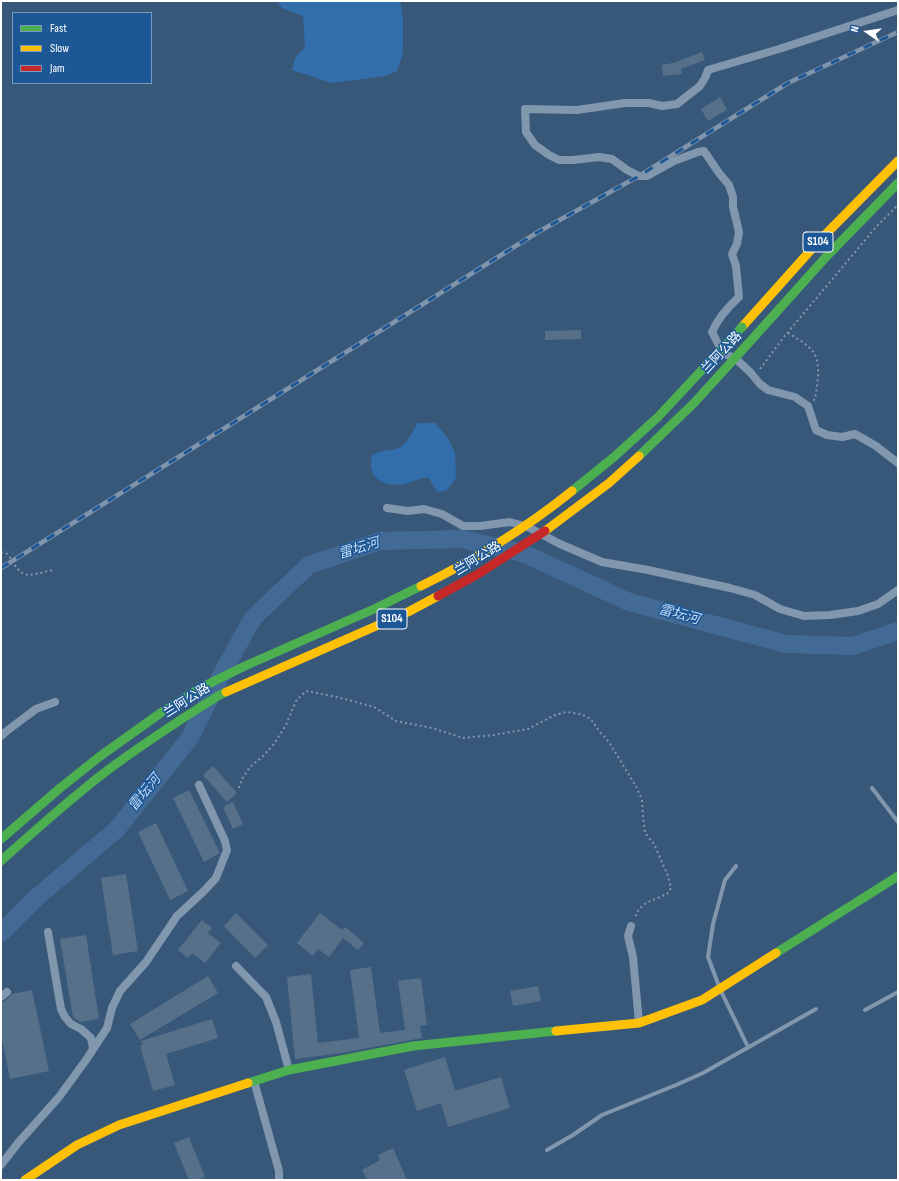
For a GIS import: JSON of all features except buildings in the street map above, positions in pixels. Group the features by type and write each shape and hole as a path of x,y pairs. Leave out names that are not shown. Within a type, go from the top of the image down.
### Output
{"main road":[{"name":"兰阿公路","path":"1,839 61,786 96,759 149,721 211,682 408,594 504,540 568,495 628,445 682,392 801,260 898,161"},
{"name":"兰阿公路","path":"1,861 39,826 100,776 158,734 206,703 218,696 335,643 379,625 443,594 512,553 545,531 609,483 694,403 813,270 898,183"},
{"path":"25,1180 77,1145 119,1125 289,1070 413,1046 534,1032 639,1024 702,1000 898,876"}],"street":[{"path":"898,10 708,70 700,86 677,104 662,106 649,103 626,103 577,110 525,109 526,132 535,145 549,155 560,160 599,157 612,159 627,170 639,176 647,176 674,161 704,151 729,185 733,197 733,207 739,232 737,244 732,254 736,266 739,296 725,310 712,332 723,353 736,359 754,376 760,384 768,390 795,398 808,406 816,430 827,435 842,438 854,434 876,446 898,462"},
{"path":"387,508 408,511 424,509 442,514 463,526 480,526 510,522 528,527 560,544 602,562 648,570 730,588 755,595 780,609 804,616 830,615 858,611 878,604 898,590"},
{"path":"1,736 36,709 55,702"},
{"path":"1,1165 18,1143 59,1097 107,1028 112,1008 120,991 146,962 177,916 216,878 227,850 225,841 199,785"},
{"path":"631,926 628,936 633,957 639,1024"},
{"path":"48,932 61,1009 65,1018 70,1024 81,1029 91,1038 93,1048"},
{"path":"236,966 266,997 276,1022 289,1070"},
{"path":"254,1081 279,1171 279,1180"}],"lane":[{"path":"872,788 898,822"},
{"path":"736,866 725,880 713,924 708,957 720,989 748,1047"},
{"path":"865,1010 898,992"},
{"path":"546,1150 573,1135 602,1115 703,1073 816,1009"}],"path":[{"path":"754,376 876,227 898,205"},
{"path":"788,333 806,344 815,354 819,371 814,399 808,406"},
{"path":"1,552 8,554 21,573 29,575 53,570"},
{"path":"239,788 242,779 250,767 274,744 286,725 296,701 306,691 337,697 374,707 396,721 432,728 462,738 494,735 528,729 555,715 566,712 581,714 591,719 609,742 634,783 642,800 645,834 654,844 668,876 671,888 667,894 646,903 639,908 631,926"}],"shaded area":[{"path":"277,1 400,1 403,18 403,53 397,71 385,76 332,83 292,70 296,56 305,48 303,16 282,8"},
{"path":"418,423 435,423 447,437 455,452 456,478 446,491 437,492 429,478 397,485 378,480 374,476 371,463 372,455 381,451 396,449 403,445"}],"waterway":[{"name":"雷坛河","path":"1,933 36,898 117,829 189,739 225,668 253,618 309,565 380,541 462,539 523,553 629,602 786,644 853,646 898,631"}],"railway":[{"path":"1,568 538,232 639,176 788,83 898,32"}],"traffic: fast":[{"path":"755,336 825,258 898,183"},
{"path":"572,491 614,457 658,417 742,327"},
{"path":"639,456 694,403 755,336"},
{"path":"1,839 99,757 162,712 200,688 421,586"},
{"path":"1,861 100,776 158,734 226,692"},
{"path":"776,953 898,876"},
{"path":"248,1083 289,1070 413,1046 556,1031"}],"traffic: slow":[{"path":"742,327 818,242 898,161"},
{"path":"545,531 609,483 639,456"},
{"path":"421,586 499,543 572,491"},
{"path":"226,692 408,612 438,596"},
{"path":"556,1031 639,1023 702,1000 776,953"},
{"path":"25,1180 77,1145 119,1125 248,1083"}],"traffic: jam":[{"path":"438,596 478,574 545,531"}]}
